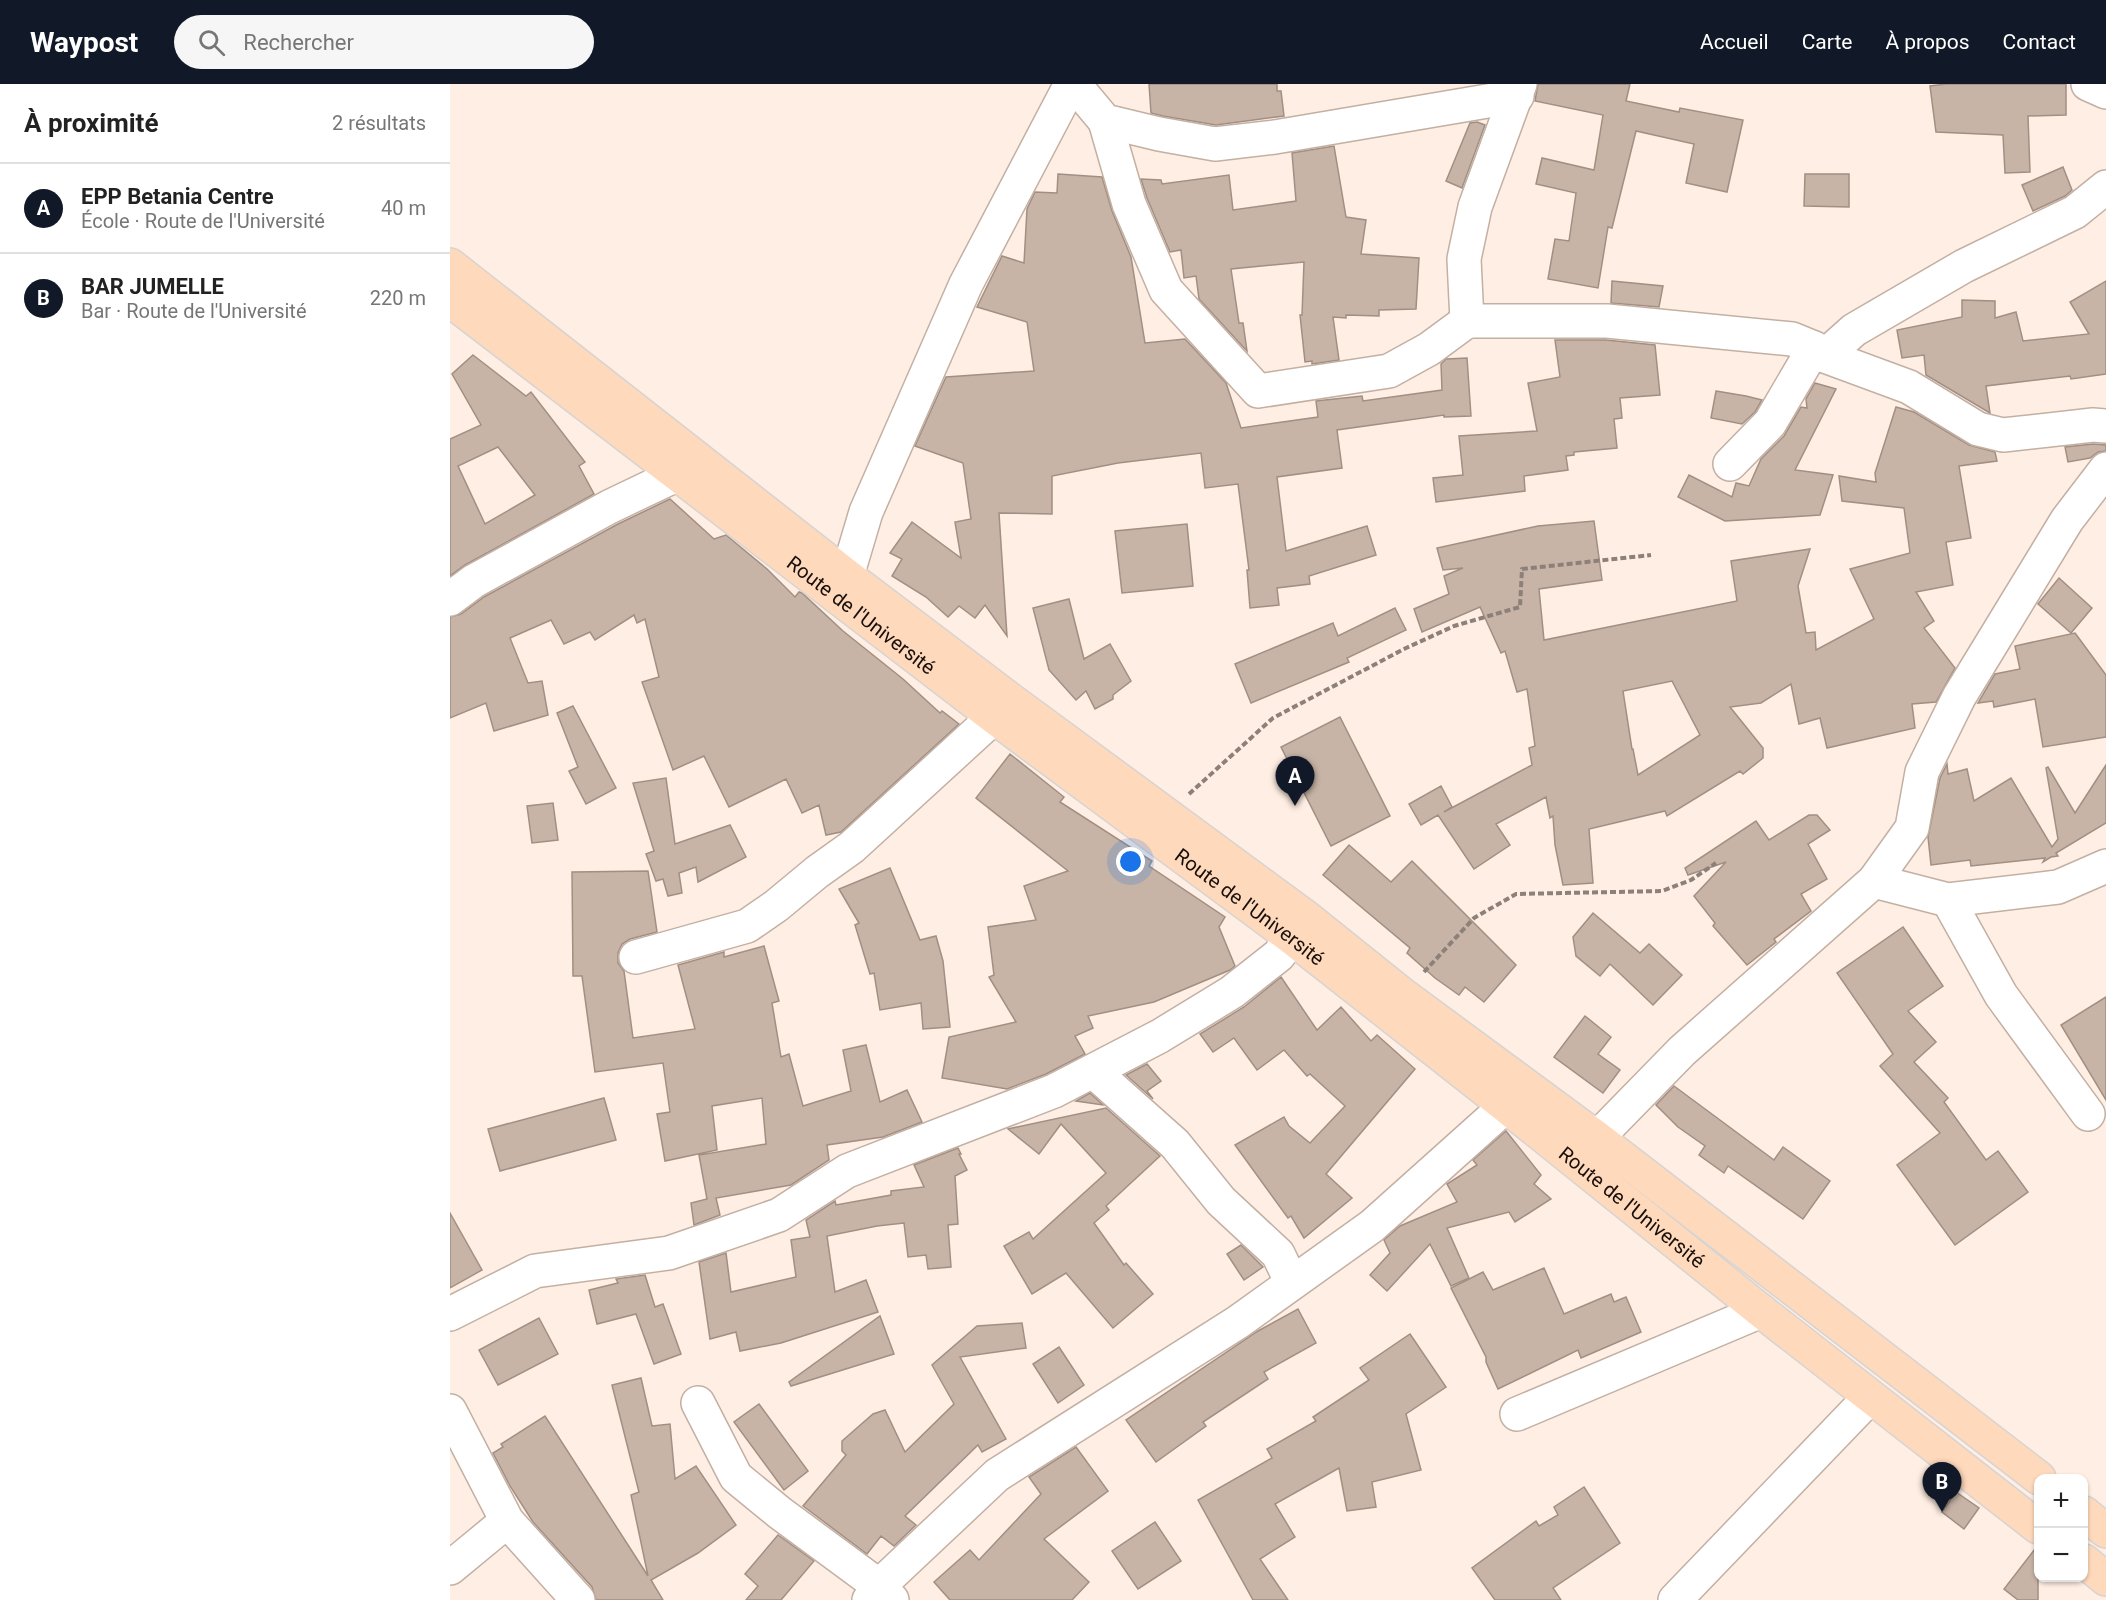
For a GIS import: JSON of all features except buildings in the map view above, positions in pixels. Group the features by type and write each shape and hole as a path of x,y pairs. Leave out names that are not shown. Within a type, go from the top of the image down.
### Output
{"main road":[{"name":"Route de l'Université","path":"450,266 847,576 1307,918 1403,995 1597,1138 2034,1475"},
{"name":"Route de l'Université","path":"450,300 994,717 1291,937 1761,1311 2034,1524"},
{"path":"2088,1516 2106,1531"},
{"path":"2088,1564 2106,1579"}],"street":[{"path":"847,576 866,512 966,284 1073,84 1105,121 1129,204 1166,290 1258,391 1389,371 1429,349 1467,321 1607,321 1792,339 1909,387 1978,429 2003,435 2093,425 2106,426"},
{"path":"2088,84 2106,92"},
{"path":"1105,121 1158,134 1215,144 1275,137 1518,90"},
{"path":"1467,321 1464,259 1475,207 1518,90"},
{"path":"1730,464 1770,423 1819,352 1965,266 2075,212 2106,187"},
{"path":"1597,1138 1682,1051 1874,881 1912,828 1922,772 1959,697 2067,520 2106,469"},
{"path":"450,599 474,581 609,507 676,475"},
{"path":"636,957 747,926 852,847 994,717"},
{"path":"1874,881 1948,900 2058,887 2106,866"},
{"path":"1948,900 2001,995 2088,1114"},
{"path":"450,1314 535,1271 669,1252 779,1215 847,1171 1054,1091 1160,1036 1232,992 1279,955 1291,937"},
{"path":"1093,1071 1175,1144 1221,1201 1278,1254 1292,1283"},
{"path":"698,1403 736,1477 880,1595 997,1475 1238,1322 1372,1226 1506,1106"},
{"path":"1517,1414 1761,1311"},
{"path":"1675,1600 1870,1397"},
{"path":"450,1411 507,1521 578,1600"},
{"path":"450,1568 507,1521"}],"path":[{"path":"1166,814 1273,718 1406,648 1454,626 1520,608 1522,569 1651,555"},
{"path":"1403,995 1474,918 1516,894 1662,891 1691,880 1716,863"}],"place":[{"name":"EPP Betania Centre","path":"1295,806"},
{"name":"BAR JUMELLE","path":"1942,1512"}]}
